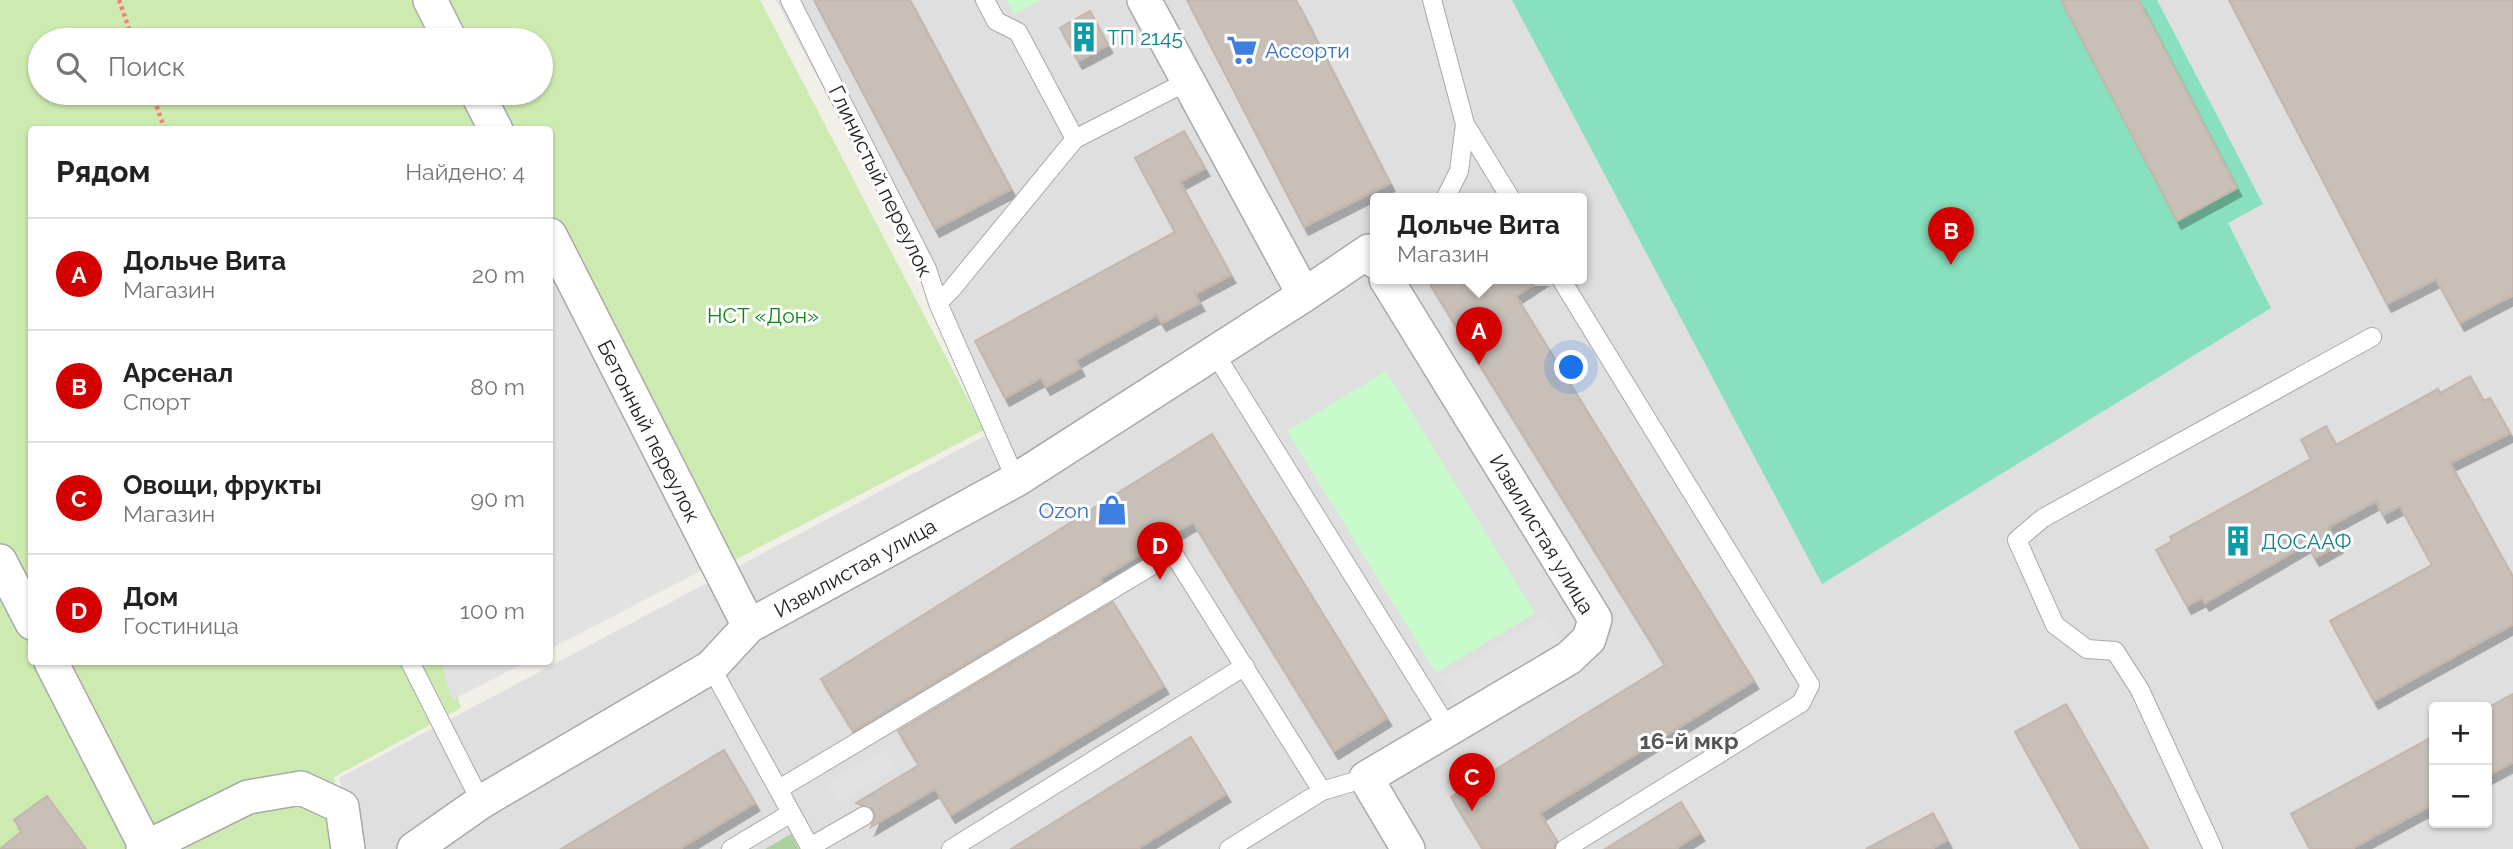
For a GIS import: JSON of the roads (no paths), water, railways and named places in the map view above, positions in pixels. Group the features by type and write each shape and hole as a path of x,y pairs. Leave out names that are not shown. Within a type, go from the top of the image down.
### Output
{"street":[{"path":"430,0 444,28"},
{"path":"1144,0 1304,295"},
{"path":"483,105 494,126"},
{"name":"Бетонный переулок","path":"553,241 748,626"},
{"name":"Извилистая улица","path":"414,849 481,802 711,667 748,626 1016,480 1370,255"},
{"name":"Извилистая улица","path":"1366,778 1569,658 1589,639 1595,619 1389,284"},
{"path":"0,561 28,615"},
{"path":"52,665 144,848 248,797 301,788 342,807 348,849"},
{"path":"1366,778 1408,849"}],"lane":[{"name":"Глинистый переулок","path":"790,0 927,269 938,303 1016,480"},
{"path":"985,0 996,21 1018,32 1075,139"},
{"path":"1432,0 1465,124 1507,193"},
{"path":"938,303 1075,139 1188,81"},
{"path":"1448,193 1459,171 1465,124"},
{"path":"1564,284 1810,685 1801,703 1565,849"},
{"path":"2213,849 2140,690 2115,651 2087,649 2055,625 2017,540 2043,518 2372,337"},
{"path":"1214,352 1449,730"},
{"path":"779,789 1173,553 1322,791"},
{"path":"412,665 481,802"},
{"path":"951,849 1245,666"},
{"path":"711,667 810,848 864,816"},
{"path":"1229,849 1322,791 1366,778"},
{"path":"731,849 792,813"}],"place":[{"name":"ТП 2145","path":"1084,37"},
{"name":"Ассорти","path":"1242,50"},
{"name":"Арсенал","path":"1951,265"},
{"name":"Дольче Вита","path":"1479,365"},
{"name":"Ozon","path":"1112,510"},
{"name":"ДОСААФ","path":"2238,541"},
{"name":"Дом","path":"1160,580"},
{"name":"Овощи, фрукты","path":"1472,811"}],"district":[{"name":"16-й мкр","path":"1689,740"}],"park label":[{"name":"НСТ «Дон»","path":"763,315"}]}
